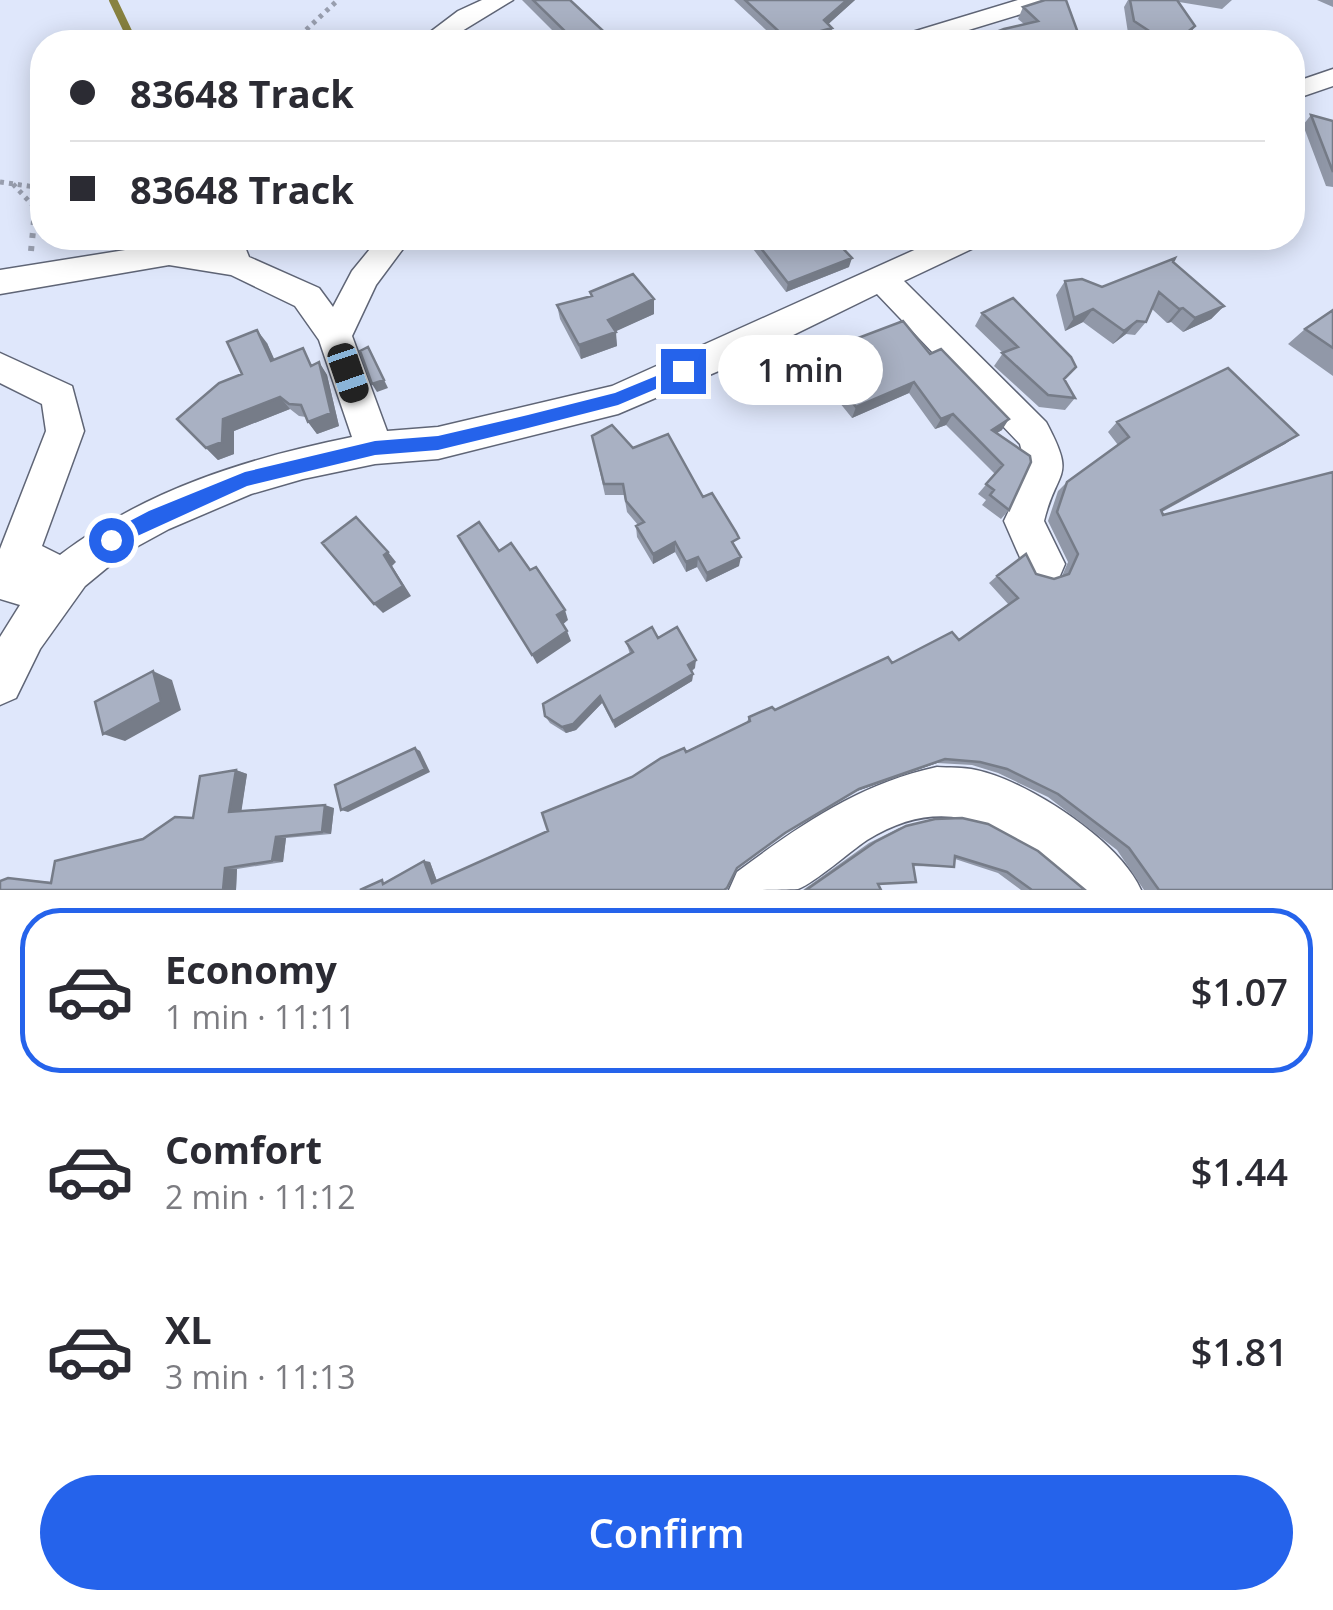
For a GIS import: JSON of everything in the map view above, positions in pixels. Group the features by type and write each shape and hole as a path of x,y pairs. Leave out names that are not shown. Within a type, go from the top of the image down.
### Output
{"street":[{"path":"447,30 480,8 501,0"},
{"path":"944,30 1043,0"},
{"path":"1305,87 1333,77"},
{"path":"335,336 363,279 386,250"},
{"path":"0,682 25,634 60,587 111,540 155,516 245,479 375,448 438,443 618,398 716,357 941,250"},
{"path":"0,282 169,254 235,251 308,297 335,336 375,448"},
{"path":"0,313 80,268"},
{"path":"880,277 1001,396 1038,442 1048,474 1031,499 1024,522 1044,564"},
{"path":"0,367 59,396 66,431 18,555 60,587"},
{"path":"0,580 60,587"},
{"path":"756,890 864,813 911,794 944,789 992,797 1038,820 1116,890"}],"path":[{"path":"306,30 338,0"},
{"path":"0,182 30,186"},
{"path":"14,184 30,200"},
{"path":"31,250 34,263 47,275"}],"building":[{"path":"533,0 570,0 602,30 564,30"},
{"path":"745,0 847,0 824,20 832,28 777,30"},
{"path":"1045,0 1066,0 1077,30 1001,30 1038,21 1023,7"},
{"path":"1130,0 1177,0 1195,26 1190,30 1148,30 1134,21"},
{"path":"1311,115 1333,121 1333,172"},
{"path":"762,250 844,250 852,258 788,283"},
{"path":"1175,258 1173,262 1224,306 1195,318 1159,292 1146,322 1137,321 1124,331 1093,309 1074,318 1065,281 1082,279 1102,287"},
{"path":"633,274 654,299 608,320 616,332 579,345 557,305 592,296 590,292"},
{"path":"1013,298 1071,357 1076,367 1064,379 1075,398 1048,395 1002,353 1018,347 982,313"},
{"path":"1333,310 1333,348 1305,329"},
{"path":"903,321 930,354 941,349 1009,419 992,430 1030,456 1031,462 1009,510 990,495 994,490 986,484 1003,465 953,414 941,419 914,382 856,407 813,355"},
{"path":"257,330 271,361 303,348 311,366 319,362 331,413 308,422 301,405 289,404 280,397 223,419 222,442 206,448 177,419 219,383 242,374 227,342"},
{"path":"368,347 384,380 372,384 360,351"},
{"path":"1228,368 1298,435 1161,510 1163,515 1333,472 1333,890 1159,890 1129,848 1058,794 1007,769 945,759 859,789 785,833 737,868 724,890 360,890 382,880 383,884 424,861 432,883 548,831 542,813 632,777 684,748 686,752 750,721 749,717 772,707 775,710 888,657 892,663 952,632 959,640 1018,598 997,576 1026,554 1036,574 1054,579 1069,574 1078,554 1057,512 1067,482 1129,437 1117,422"},
{"path":"612,425 633,448 668,434 703,497 712,493 736,532 739,538 732,542 741,557 707,573 698,557 686,562 675,542 653,554 636,526 644,522 626,501 623,484 604,484 592,436"},
{"path":"356,517 388,552 384,555 403,586 374,604 322,543"},
{"path":"479,522 499,551 511,543 530,570 536,567 565,610 557,615 567,631 532,655 458,536"},
{"path":"652,627 658,638 677,627 696,660 688,665 693,674 613,721 600,696 573,724 562,727 545,716 543,704 633,652 626,642"},
{"path":"153,671 161,702 103,734 95,702"},
{"path":"415,748 425,769 341,810 335,785"},
{"path":"236,770 229,812 325,805 322,832 276,837 272,861 225,868 223,890 0,890 0,881 8,878 51,883 55,861 143,839 175,817 193,818 200,776"},
{"path":"962,818 988,824 1038,851 1085,890 1032,890 1007,872 955,856 954,867 913,864 916,882 878,884 881,890 806,890 875,842 906,826"}],"waterway":[{"path":"113,0 127,30"}],"route":[{"path":"111,540 155,516 245,479 375,448 438,443 528,421 618,398 683,371"}]}
